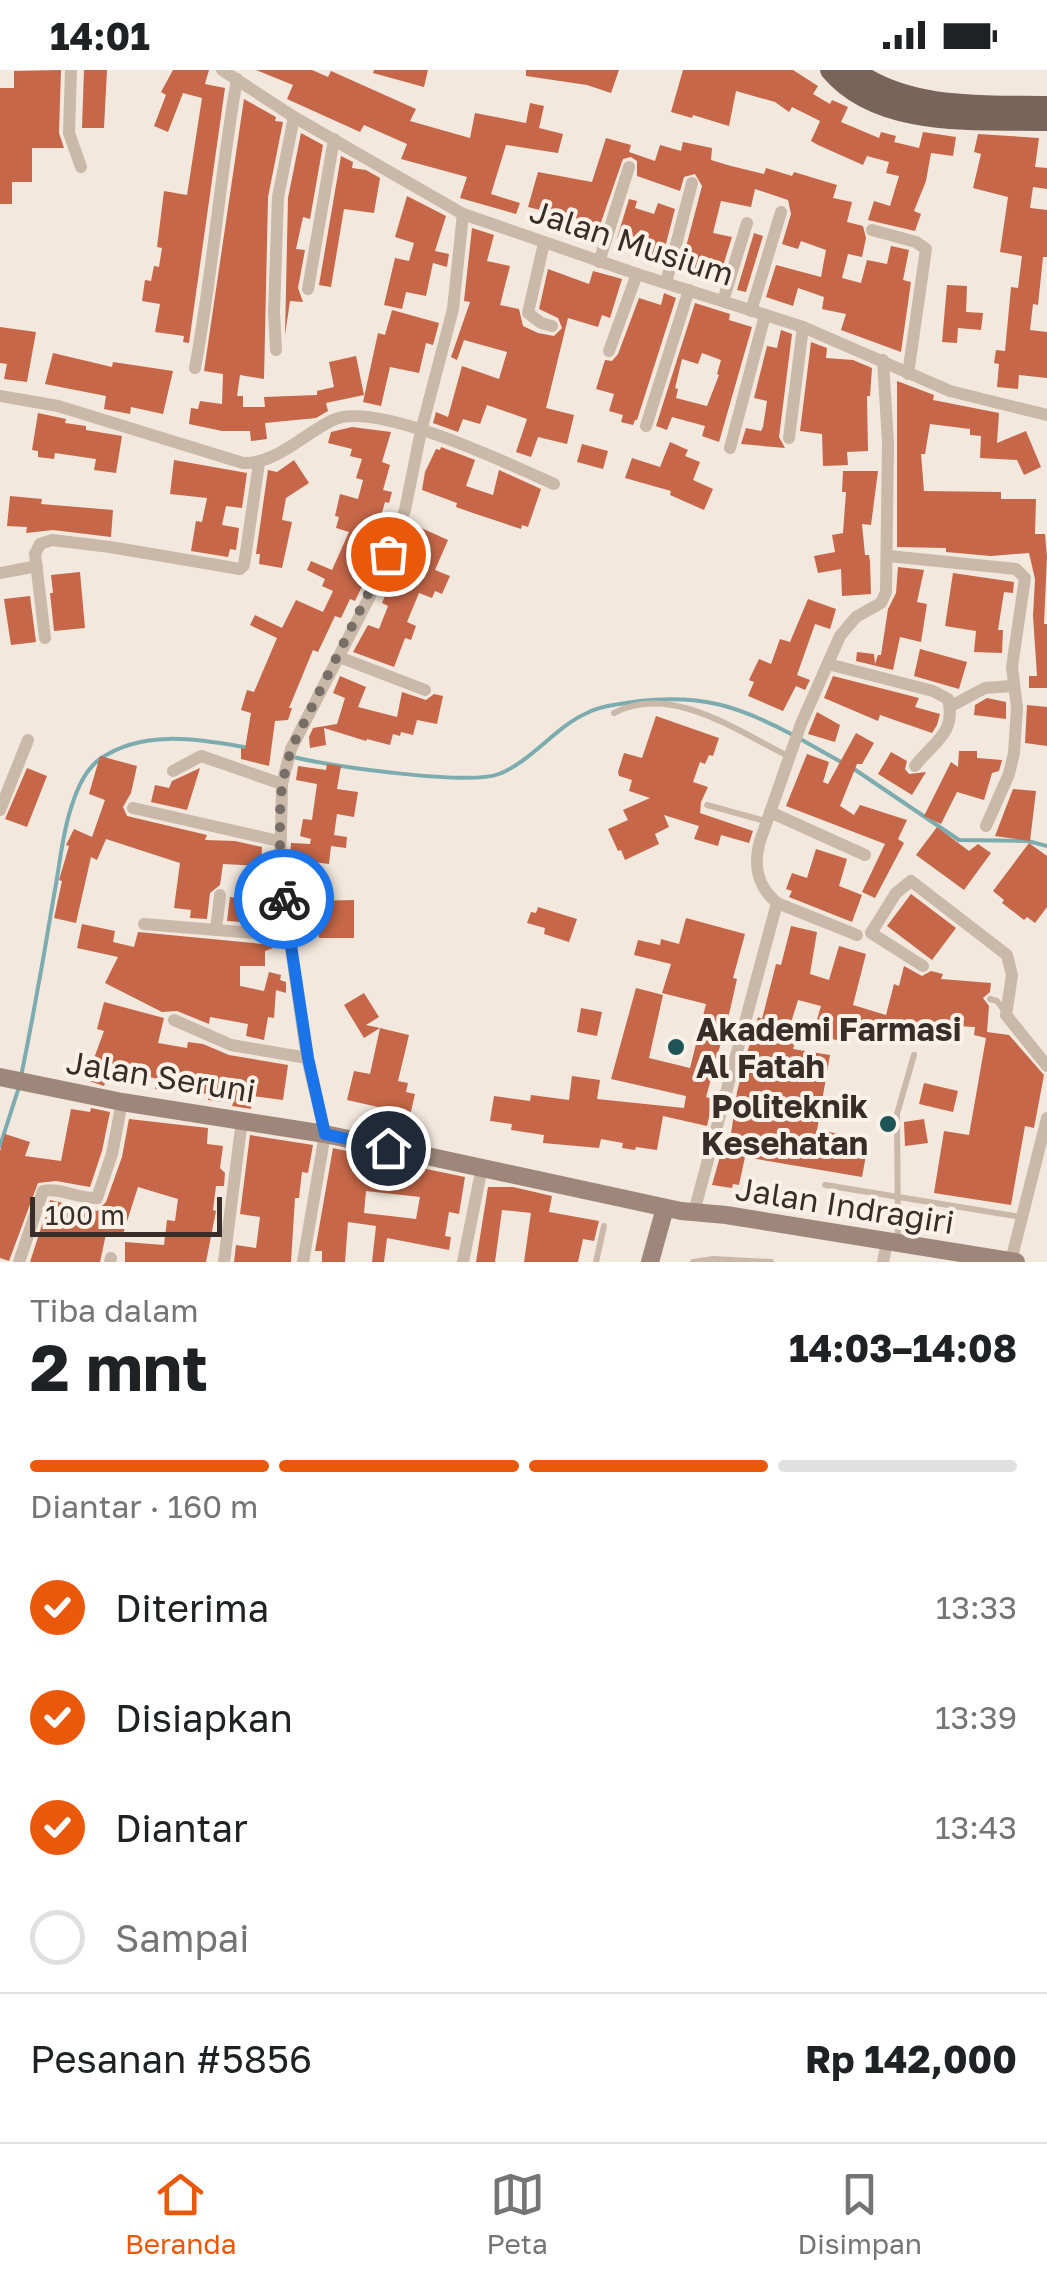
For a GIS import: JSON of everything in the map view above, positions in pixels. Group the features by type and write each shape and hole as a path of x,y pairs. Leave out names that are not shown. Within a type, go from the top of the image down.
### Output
{"main road":[{"path":"830,70 864,97 896,110 950,118 1047,122"},
{"path":"854,70 874,85 898,94 954,102 1047,106"}],"street":[{"path":"71,70 68,133 81,168"},
{"name":"Jalan Musium","path":"222,70 464,214 599,262 803,326 908,374 978,399 1047,415"},
{"path":"196,368 236,80"},
{"path":"276,350 278,197 294,116"},
{"path":"308,288 334,139"},
{"path":"599,262 629,166"},
{"path":"666,283 692,183"},
{"path":"730,448 781,212"},
{"path":"304,1262 325,1134 308,1058 280,874 282,784 291,749 376,583 405,510 421,431 454,309 464,214"},
{"path":"723,302 747,223"},
{"path":"872,230 924,244 926,249 908,374"},
{"path":"544,243 528,312 552,326"},
{"path":"609,351 637,274"},
{"path":"646,426 690,290"},
{"path":"789,438 803,326"},
{"path":"857,934 777,903 757,878 755,858 801,724 846,626 881,602 886,592 889,556 883,360"},
{"path":"0,396 58,406 232,460 259,463 333,420 349,415 382,418 554,484"},
{"path":"45,638 37,548 52,540 240,570 244,565 259,463"},
{"path":"889,556 1022,572 1025,578 1012,686 1017,708 1014,752 1010,774 986,826"},
{"path":"0,573 37,566"},
{"path":"340,657 425,690"},
{"path":"828,664 934,691 948,699 943,738 915,766"},
{"path":"950,706 985,688 1012,686"},
{"path":"0,810 28,740"},
{"path":"173,771 201,756 282,784"},
{"path":"133,808 279,841"},
{"path":"768,816 865,856"},
{"path":"923,966 871,933 896,892 912,881 1008,955 1012,975 1006,1015 1047,1066"},
{"path":"216,930 220,895"},
{"path":"694,1212 777,903"},
{"path":"144,924 290,936"},
{"path":"174,1020 231,1045 308,1058"},
{"name":"Jalan Seruni","path":"0,1077 122,1102 325,1134 665,1208"},
{"path":"19,1262 43,1191 52,1189 97,1198 112,1154 122,1102"},
{"path":"1013,1262 1047,1118"},
{"path":"224,1262 242,1120"},
{"path":"463,1262 482,1168"},
{"path":"650,1262 665,1208"},
{"name":"Jalan Indragiri","path":"665,1208 1013,1262"},
{"path":"883,1262 892,1243"}],"lane":[{"path":"614,713 645,701 682,708 792,750"},
{"path":"707,805 768,816"},
{"path":"990,999 997,1001 1006,1015"},
{"path":"892,1243 899,1198 897,1114 914,1055"},
{"path":"825,1185 1022,1218"},
{"path":"596,1262 604,1226"},
{"path":"692,1262 771,1262"}],"building":[{"path":"61,70 59,133 64,148 32,148 32,182 12,182 12,204 0,204 0,88 14,88 14,71"},
{"path":"84,70 107,70 104,128 82,128"},
{"path":"173,70 209,70 205,84 225,88 189,343 183,342 184,336 155,332 160,304 142,301 145,280 151,281 154,266 159,267 162,248 157,247 164,191 187,195 202,98 183,93 168,132 154,126 166,95 161,92"},
{"path":"256,70 312,70 328,77 331,71 416,109 410,121 470,138 475,113 526,123 530,103 544,106 539,128 563,134 558,153 506,145 491,194 520,203 516,214 460,198 467,177 401,159 407,144 364,125 360,132 287,99 293,85"},
{"path":"428,70 424,87 373,73"},
{"path":"526,70 619,70 611,93 587,85 526,76"},
{"path":"683,70 793,70 818,86 813,94 830,104 832,100 848,107 841,122 879,138 881,132 896,136 894,142 919,148 923,132 956,137 953,156 931,153 926,181 914,211 921,214 915,231 868,220 874,201 890,206 899,176 886,173 889,162 867,156 863,165 818,145 811,141 820,121 792,107 789,112 775,102 736,91 729,126 671,112"},
{"path":"244,99 276,117 275,121 283,122 268,197 264,379 240,375 237,396 243,396 243,407 265,407 264,397 317,395 317,391 334,387 329,362 356,356 364,395 326,403 328,411 316,418 265,423 267,439 251,441 250,431 222,431 189,424 191,408 198,409 200,401 222,404 223,374 204,371"},
{"path":"301,133 323,145 310,219 303,217 296,249 305,250 298,288 303,302 290,301 285,335 288,198"},
{"path":"978,134 1039,138 1035,167 1047,168 1047,189 1033,187 1030,208 1047,210 1047,257 1043,257 1038,305 1033,304 1030,330 1047,332 1047,378 1019,375 1018,389 997,387 999,364 994,363 996,350 1005,351 1011,287 1018,288 1022,256 1000,252 1008,197 973,188 981,154 974,152"},
{"path":"606,138 631,145 629,152 655,161 660,145 681,151 683,142 712,148 711,160 731,166 764,174 766,168 792,176 794,172 837,185 833,198 852,202 847,222 863,226 866,238 862,257 848,254 842,278 861,283 867,260 887,264 891,246 909,250 903,280 911,282 901,352 841,330 846,314 822,309 824,297 798,288 793,306 766,297 776,265 821,277 826,250 801,241 798,249 782,244 791,214 788,200 755,189 751,207 721,201 713,233 732,237 718,282 680,270 702,186 695,174 684,177 680,191 637,176 637,161 631,157 623,159 600,225 528,207 538,172 592,182"},
{"path":"341,156 353,162 352,168 380,178 374,213 344,209 331,287 319,285"},
{"path":"407,196 446,216 435,251 449,254 447,267 433,263 426,296 406,292 402,309 384,305 395,258 409,261 414,243 395,237"},
{"path":"629,199 637,201 635,208 654,214 658,203 675,209 662,259 626,250 629,242 617,238"},
{"path":"472,228 494,235 487,261 510,266 500,305 519,309 523,326 538,333 554,336 562,328 558,318 539,309 548,269 589,284 593,271 622,279 610,318 602,315 598,327 568,318 546,408 574,415 567,444 538,437 531,457 516,452 527,419 487,405 480,424 463,419 458,432 433,423 436,412 448,417 462,366 499,379 507,352 464,340 457,360 451,357 470,302 464,301"},
{"path":"754,233 763,236 746,292 737,290"},
{"path":"947,285 967,286 966,312 983,313 981,330 958,328 957,343 942,342"},
{"path":"664,293 676,298 637,420 633,425 621,422 623,415 609,411 614,394 596,389 605,360 612,361 618,354 639,298 661,305"},
{"path":"695,303 730,314 729,320 752,327 719,442 702,436 705,426 672,417 667,430 656,426","holes":["702,353 721,360 707,406 676,398 682,359 698,364"]},
{"path":"392,310 439,323 433,345 426,343 419,373 390,367 381,406 363,402 378,333 385,335"},
{"path":"0,327 36,332 27,382 4,379 7,364 0,363"},
{"path":"781,330 792,334 779,437 785,448 741,444 746,428 761,431 763,427 767,401 754,398 767,346 777,348"},
{"path":"811,342 827,348 826,358 853,360 872,368 867,396 868,451 847,452 848,465 823,466 822,434 800,431"},
{"path":"53,353 112,367 113,362 173,371 163,414 131,407 130,414 104,409 106,396 45,384"},
{"path":"897,381 934,395 933,400 999,413 997,443 1026,431 1041,467 1024,475 1017,460 980,458 981,436 970,435 970,429 930,424 925,454 921,454 924,491 1001,492 1001,499 1036,499 1035,534 1045,534 1047,557 1047,688 1029,688 1029,676 1037,676 1035,579 1029,553 991,556 946,552 946,548 897,547"},
{"path":"38,413 86,426 86,430 122,436 116,473 94,470 96,459 55,453 54,459 38,457 38,451 32,450"},
{"path":"352,427 391,432 382,462 390,465 383,490 392,492 389,503 385,502 372,548 376,549 366,571 369,572 355,601 350,599 341,618 335,616 318,652 313,650 289,708 288,720 275,721 269,766 241,759 251,713 241,710 247,690 254,692 277,638 250,625 255,615 282,628 296,600 323,612 333,591 322,586 325,579 307,570 311,561 332,570 349,532 336,528 339,517 335,516 340,494 358,499 363,480 356,478 362,459 350,456 352,449 328,443 331,432"},
{"path":"670,442 688,450 685,456 700,462 693,480 713,489 704,510 670,495 671,491 625,478 632,458 660,467"},
{"path":"582,444 608,451 603,469 577,462"},
{"path":"441,447 475,460 466,486 493,495 499,470 541,489 528,527 522,525 521,529 473,513 422,490 425,472 436,449"},
{"path":"174,460 247,473 242,508 226,506 222,525 239,528 236,550 230,549 228,557 191,551 196,521 202,522 207,498 170,494"},
{"path":"294,460 309,483 286,498 282,520 292,522 282,568 259,564 260,554 256,554 268,470 277,472"},
{"path":"843,471 878,471 871,525 862,524 865,555 869,555 870,562 871,594 842,596 841,569 818,573 814,556 835,552 832,535 843,533"},
{"path":"10,496 42,499 41,504 113,510 111,537 53,530 26,533 27,527 7,526"},
{"path":"410,523 448,540 435,570 450,576 442,594 435,591 432,598 419,593 407,622 416,626 411,640 405,638 394,667 353,652 368,625 379,629 388,606 382,603 387,591 383,590 410,534"},
{"path":"898,567 924,570 917,602 927,604 921,642 900,637 893,670 856,661 857,652 874,654 875,664 881,655"},
{"path":"80,572 85,628 54,631 51,575"},
{"path":"953,573 1014,582 1013,593 1004,592 998,630 1003,630 1002,653 974,652 976,631 945,626"},
{"path":"30,596 36,642 11,645 4,599"},
{"path":"808,599 836,609 830,629 815,624 797,675 810,680 805,690 796,686 783,711 748,696 754,682 749,680 759,659 771,664 780,639 790,642"},
{"path":"920,649 967,662 959,689 914,676"},
{"path":"340,676 366,687 358,707 397,717 402,692 426,700 434,694 443,696 437,724 417,720 413,735 393,734 390,745 324,728 326,745 310,748 313,728 337,724 345,698 333,693"},
{"path":"833,676 919,698 915,707 940,714 937,725 932,733 880,715 878,721 824,698"},
{"path":"987,698 1006,702 1006,719 974,715 975,705"},
{"path":"1027,705 1047,707 1047,746 1025,743"},
{"path":"817,712 840,725 835,742 808,734"},
{"path":"656,716 719,738 713,756 709,755 705,764 700,762 693,782 708,787 700,813 753,831 749,843 721,835 718,846 694,839 699,826 664,815 669,827 655,834 659,844 625,860 618,851 608,829 628,820 623,810 650,798 629,791 632,780 618,772 624,753 642,758"},
{"path":"856,733 874,743 862,764 857,764 840,806 854,815 860,805 907,820 898,839 904,843 875,898 862,892 885,844 786,806 807,754 829,762 823,782 828,784"},
{"path":"959,751 977,751 977,758 1002,760 999,771 992,773 984,800 957,792 941,824 924,816 951,762 958,767"},
{"path":"891,752 907,761 905,769 909,774 926,772 912,795 878,774"},
{"path":"100,756 137,766 131,793 123,807 127,816 207,835 205,840 262,847 261,866 223,864 220,885 210,893 207,919 190,918 191,910 174,908 180,863 106,839 97,860 91,857 76,923 54,918 69,846 66,845 74,829 92,837 105,800 89,794"},
{"path":"327,764 341,766 337,789 358,792 354,817 337,814 334,835 347,837 346,848 331,846 329,864 290,859 291,843 310,844 311,839 300,836 303,819 312,820 317,784 296,780 298,766 326,770"},
{"path":"27,768 47,776 27,827 5,819"},
{"path":"200,768 187,810 151,802 155,785 169,788 172,781"},
{"path":"1013,789 1036,791 1030,841 995,836"},
{"path":"937,827 969,851 978,844 991,853 964,890 916,855"},
{"path":"1029,843 1047,856 1047,907 1035,923 1027,917 1024,920 993,891"},
{"path":"816,849 847,859 839,886 862,895 852,922 789,897 792,891 786,889 792,873 807,878"},
{"path":"311,886 312,901 354,900 354,938 319,938 318,930 298,931 292,888"},
{"path":"911,894 956,928 932,960 887,926"},
{"path":"230,897 269,902 270,924 227,921"},
{"path":"538,907 577,919 569,942 544,934 545,928 527,923"},
{"path":"686,918 745,934 733,978 737,979 730,1010 706,1097 713,1099 707,1126 663,1116 657,1150 635,1150 601,1139 599,1148 543,1143 544,1135 511,1130 512,1124 490,1121 494,1096 530,1101 531,1095 569,1100 572,1076 600,1080 597,1099 684,1108 686,1096 611,1079 636,988 663,995 649,1058 690,1068 706,1004 662,993 671,964 634,955 638,940 660,945 661,939 679,944"},
{"path":"82,924 115,931 113,942 134,947 138,932 273,945 265,951 265,966 240,966 240,986 264,991 269,972 281,975 280,980 286,982 286,993 276,990 274,1018 268,1017 264,1040 246,1036 248,1024 210,1017 209,1024 177,1011 162,1012 105,983 118,957 77,948"},
{"path":"791,926 817,932 810,974 829,980 839,946 866,954 853,1005 886,1015 894,984 899,986 904,966 922,976 931,971 943,974 941,979 991,983 990,992 983,998 989,1006 987,1032 1009,1035 1044,1075 1034,1128 1025,1126 1011,1205 934,1193 944,1131 969,1135 986,1038 974,1035 975,1027 934,1025 929,1043 882,1032 883,1029 846,1018 839,1041 813,1033 821,1006 798,1000 790,1026 799,1029 793,1049 830,1055 817,1130 869,1139 862,1177 745,1157 739,1185 712,1185 721,1153 728,1155 747,1053 758,1017 762,1019 776,964 781,965"},
{"path":"364,993 379,1017 366,1025 380,1028 364,1038 344,1005"},
{"path":"104,1002 164,1018 158,1043 187,1048 188,1042 203,1044 229,1055 288,1065 283,1100 253,1096 251,1109 232,1106 233,1103 208,1100 209,1094 155,1089 157,1079 111,1066 104,1086 86,1080 104,1031 97,1029"},
{"path":"581,1008 602,1012 597,1036 577,1032"},
{"path":"380,1028 409,1035 398,1081 408,1083 406,1092 415,1094 409,1120 376,1113 378,1107 347,1100 354,1071 370,1074"},
{"path":"924,1083 958,1091 953,1112 919,1104"},
{"path":"91,1108 110,1112 90,1187 56,1181 38,1183 9,1261 0,1258 0,1151 5,1134 30,1142 25,1156 61,1161 71,1109 90,1112"},
{"path":"129,1119 208,1128 207,1144 223,1146 220,1168 225,1173 224,1186 216,1186 216,1211 206,1262 125,1262 125,1242 164,1245 167,1220 175,1221 178,1199 138,1187 122,1237 106,1234 100,1262 30,1262 50,1200 97,1211 106,1202 122,1157"},
{"path":"924,1119 928,1143 905,1146 904,1122"},
{"path":"250,1135 313,1145 308,1173 302,1172 299,1198 295,1198 291,1262 234,1262 236,1245 256,1248 260,1217 240,1214"},
{"path":"333,1148 383,1159 382,1169 406,1171 407,1165 465,1177 459,1214 449,1212 445,1236 451,1237 449,1250 387,1238 384,1262 372,1262 376,1226 348,1222 345,1262 322,1262 322,1251 315,1251","holes":["366,1191 420,1197 416,1219 364,1213"]},
{"path":"488,1187 513,1187 552,1196 549,1212 599,1221 594,1241 583,1239 578,1262 524,1262 531,1213 502,1210 495,1262 476,1262"}],"waterway":[{"path":"293,757 398,773 483,777 511,768 575,719 593,710 662,699 719,704 793,735"},
{"path":"21,1077 66,827 86,774 100,759 135,743 173,739 250,748"},
{"path":"802,740 841,762"},
{"path":"854,769 959,840 1028,841 1047,846"},
{"path":"0,1146 19,1087"}],"way so far":[{"path":"284,899 280,812 291,749 388,554"}],"place":[{"name":"Akademi Farmasi Al Fatah","path":"676,1047"},
{"name":"Politeknik Kesehatan","path":"888,1124"}],"route":[{"path":"284,899 316,1104 325,1134 388,1148"}]}
